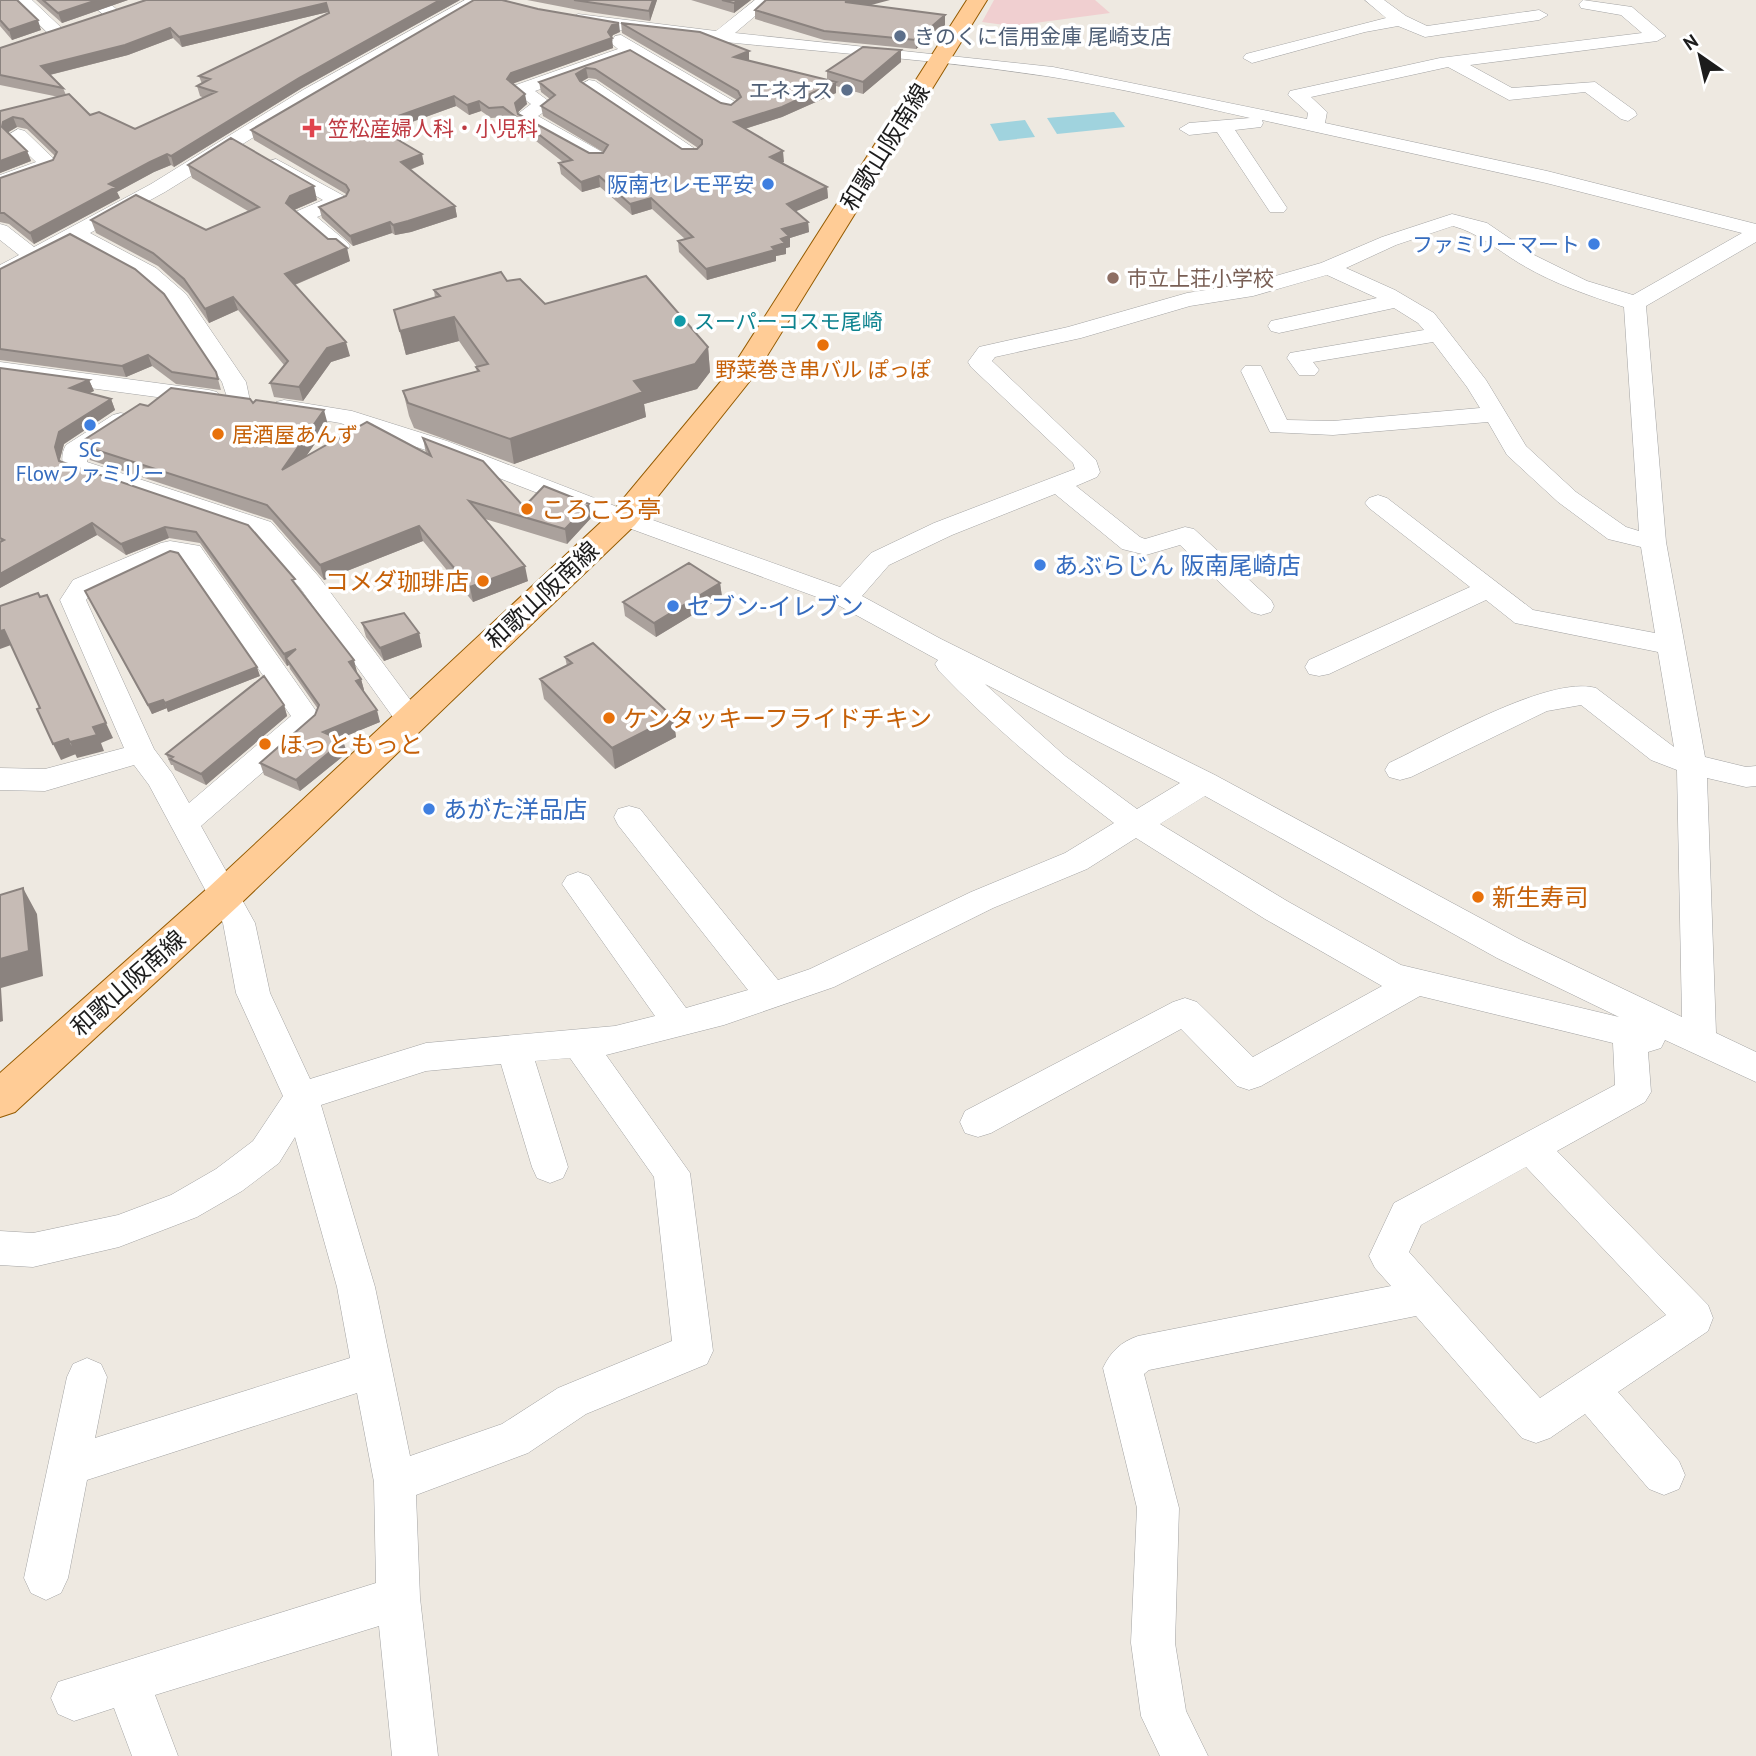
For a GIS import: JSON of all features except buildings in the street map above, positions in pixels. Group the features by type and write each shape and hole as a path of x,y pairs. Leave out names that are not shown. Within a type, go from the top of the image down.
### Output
{"main road":[{"name":"和歌山阪南線","path":"0,1099 223,897 624,518 743,372 977,0"}],"street":[{"path":"22,0 58,33"},
{"path":"36,40 120,12 95,0"},
{"path":"0,274 158,188 310,94 477,0"},
{"path":"719,37 766,0"},
{"path":"1373,0 1400,20 1425,32 1539,15"},
{"path":"1520,0 1554,26"},
{"path":"1315,126 1318,112 1297,95 1452,62 1657,36 1626,11 1587,4"},
{"path":"557,15 644,29 941,58 1053,72 1547,177 1756,232"},
{"path":"1252,58 1363,27 1400,20"},
{"path":"644,29 619,42 730,107"},
{"path":"597,158 528,118 528,113 545,105 520,90 633,50"},
{"path":"1512,55 1553,89"},
{"path":"634,70 656,62"},
{"path":"1452,62 1508,94 1589,86 1628,115"},
{"path":"540,102 611,78"},
{"path":"577,90 691,153"},
{"path":"1189,128 1291,121"},
{"path":"1222,126 1277,208"},
{"path":"0,182 49,164 16,136"},
{"path":"235,140 339,201 302,216 340,246"},
{"path":"845,598 880,559 943,529 1088,472 1084,460 979,362 987,352 1073,333 1187,300 1253,289 1329,268 1389,241 1452,220 1480,227 1527,259 1579,286 1635,303 1756,232"},
{"path":"0,230 33,256"},
{"path":"74,234 113,251 148,273 178,299 234,383 237,401"},
{"path":"1329,268 1426,318 1478,385 1516,450 1567,497 1617,533 1653,541"},
{"path":"1279,326 1396,301"},
{"path":"1635,303 1653,541 1692,764 1710,1045"},
{"path":"1307,370 1298,358 1438,334"},
{"path":"1253,371 1278,426 1334,428 1495,414"},
{"path":"5,376 164,392 344,416 438,446 624,518 845,598 931,645 1204,782 1508,949 1756,1068"},
{"path":"164,392 75,450 75,466 262,528 310,583 410,720"},
{"path":"1058,484 1131,543 1146,547 1185,535 1261,606"},
{"path":"1378,503 1525,617 1671,645"},
{"path":"184,824 307,719 191,552 170,549 82,586 73,600 141,753 161,780 184,824 223,897 239,923 253,993 301,1097 356,1287 395,1482 398,1598 415,1756"},
{"path":"1320,667 1489,589"},
{"path":"931,645 991,707 1055,763 1135,823 1276,910 1392,976 1630,1035 1710,1045"},
{"path":"1400,770 1540,703 1586,695 1661,753 1692,764 1746,777 1756,776"},
{"path":"0,779 45,780 141,753"},
{"path":"0,1248 33,1250 119,1231 184,1206 229,1181 265,1152 301,1097 426,1057 615,1040 679,1024 822,978 982,900 1076,861 1204,782"},
{"path":"629,817 772,996"},
{"path":"578,884 679,1024"},
{"path":"978,1122 1185,1011 1249,1076 1418,982"},
{"path":"1531,1147 1694,1318 1536,1424 1388,1256 1407,1214 1531,1147 1633,1092 1630,1035"},
{"path":"395,1482 514,1438 572,1401 693,1351 672,1173 579,1044"},
{"path":"514,1049 550,1167"},
{"path":"1185,1756 1164,1716 1153,1643 1158,1508 1123,1368 1138,1354 1424,1297"},
{"path":"69,1466 372,1370"},
{"path":"46,1578 87,1377"},
{"path":"1589,1389 1664,1475"},
{"path":"74,1698 398,1598"},
{"path":"127,1682 155,1756"}],"shaded area":[{"path":"994,0 1095,0 1110,13 1012,26 982,22"}],"water":[{"path":"1114,112 1125,127 1057,134 1047,118"},
{"path":"1025,120 1035,137 999,141 990,124"}],"place":[{"name":"きのくに信用金庫 尾崎支店","path":"900,36"},
{"name":"エネオス","path":"847,90"},
{"name":"笠松産婦人科・小児科","path":"312,128"},
{"name":"阪南セレモ平安","path":"768,184"},
{"name":"ファミリーマート","path":"1594,244"},
{"name":"市立上荘小学校","path":"1113,278"},
{"name":"スーパーコスモ尾崎","path":"680,321"},
{"name":"野菜巻き串バル ぽっぽ","path":"823,345"},
{"name":"SC Flowファミリー","path":"90,425"},
{"name":"居酒屋あんず","path":"218,434"},
{"name":"ころころ亭","path":"527,509"},
{"name":"あぶらじん 阪南尾崎店","path":"1040,565"},
{"name":"コメダ珈琲店","path":"483,581"},
{"name":"セブン-イレブン","path":"673,606"},
{"name":"ケンタッキーフライドチキン","path":"609,718"},
{"name":"ほっともっと","path":"265,744"},
{"name":"あがた洋品店","path":"429,809"},
{"name":"新生寿司","path":"1478,897"}]}
